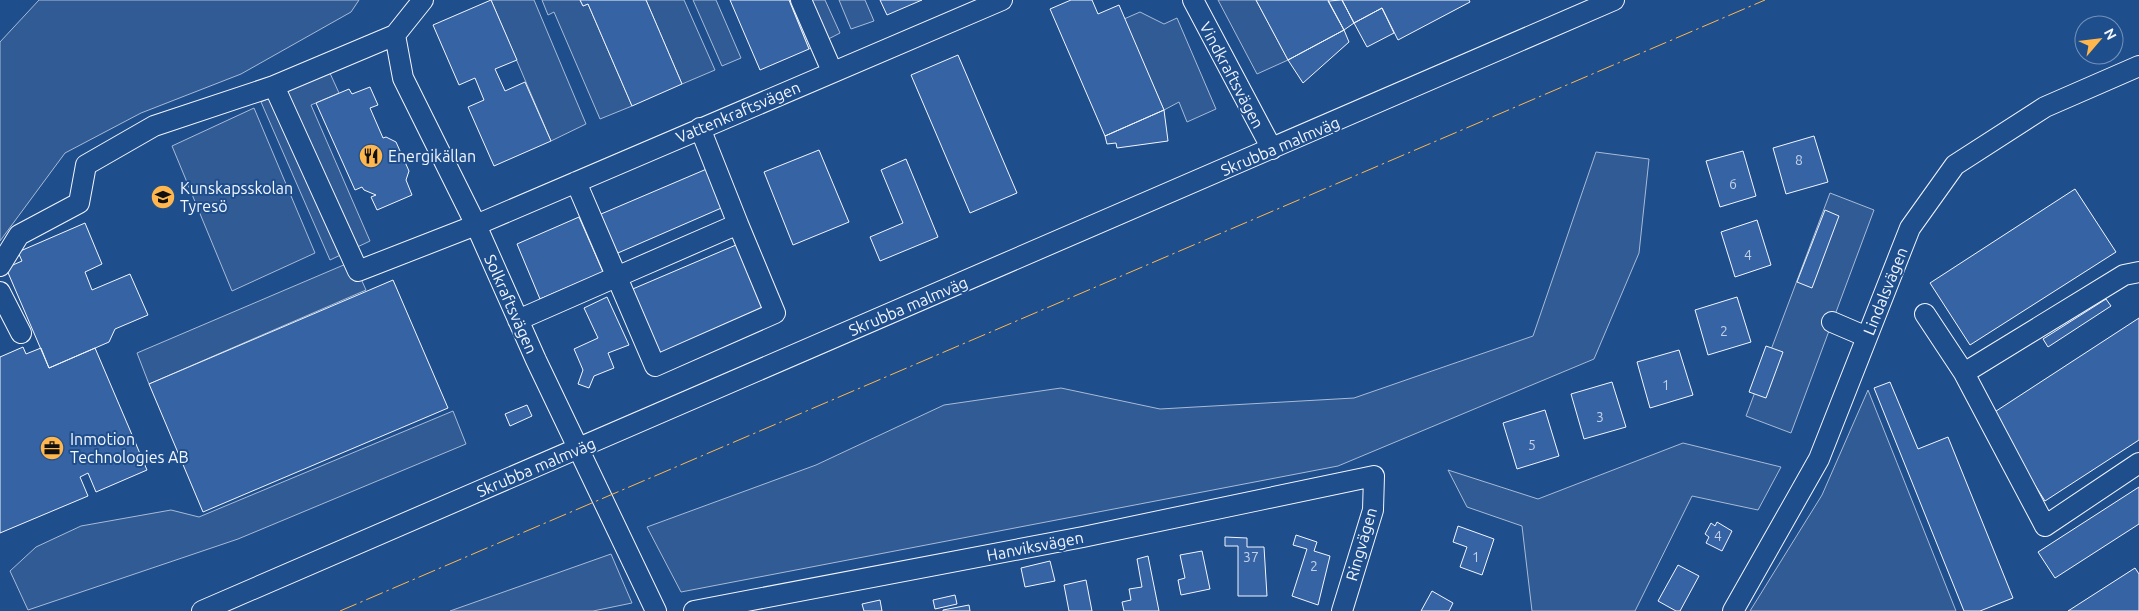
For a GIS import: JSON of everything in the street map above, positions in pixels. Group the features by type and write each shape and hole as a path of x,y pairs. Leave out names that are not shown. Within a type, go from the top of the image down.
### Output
{"street":[{"path":"0,266 19,236 79,203 86,165 154,126 274,86 395,35 423,0"},
{"path":"802,0 832,71"},
{"name":"Vattenkraftsvägen","path":"274,86 358,271 476,226 832,71 1002,0"},
{"name":"Vindkraftsvägen","path":"1193,0 1272,149"},
{"name":"Skrubba malmväg","path":"202,611 1614,0"},
{"name":"Solkraftsvägen","path":"395,35 404,78 476,226 518,320 656,611"},
{"name":"Lindalsvägen","path":"1733,611 1819,459 1910,228 1955,166 2045,107 2139,66"},
{"path":"576,182 655,366 775,313 700,128"},
{"path":"518,320 738,224"},
{"path":"1964,373 2124,275 2139,272"},
{"path":"0,292 20,332"},
{"path":"1925,314 1964,373 2045,526 2139,463"},
{"path":"1832,322 1867,337"},
{"name":"Hanviksvägen","path":"698,611 1084,537 1374,476"},
{"name":"Ringvägen","path":"1342,611 1373,510 1374,476"}],"shaded area":[{"path":"39,0 359,0 351,12 241,74 141,113 65,153 0,241 0,42"},
{"path":"491,0 534,0 586,124 551,141"},
{"path":"542,0 580,0 583,6 588,4 632,106 600,119 554,12 548,15"},
{"path":"646,0 684,0 715,70 682,84"},
{"path":"693,0 716,0 741,58 722,66"},
{"path":"789,0 825,0 840,33 809,49"},
{"path":"839,0 865,0 874,21 851,29"},
{"path":"1218,0 1256,0 1288,60 1257,74"},
{"path":"1140,12 1164,24 1177,18 1216,109 1187,122 1179,102 1164,110 1124,19"},
{"path":"329,71 339,93 311,105 370,241 330,260 261,102"},
{"path":"254,108 315,253 232,291 172,146"},
{"path":"1596,152 1649,159 1639,253 1594,359 1338,466 681,592 647,527 816,465 944,405 1061,388 1160,409 1354,398 1533,336"},
{"path":"1830,193 1874,210 1791,433 1746,416"},
{"path":"353,261 366,290 149,384 137,353"},
{"path":"1868,390 1956,611 1750,611 1822,495"},
{"path":"453,411 466,444 238,539 28,610 10,571 36,547 81,526 171,510 199,517"},
{"path":"1683,443 1781,467 1758,510 1692,496 1635,611 1532,611 1522,526 1467,507 1448,470 1538,499"},
{"path":"611,554 632,603 593,611 450,611"}],"building":[{"path":"491,0 517,60 495,69 505,91 525,82 551,141 494,166 468,107 484,100 475,78 459,85 433,25"},
{"path":"580,0 646,0 682,84 632,106 588,4 583,6"},
{"path":"730,0 789,0 809,49 760,70"},
{"path":"880,0 922,0 887,15"},
{"path":"1071,0 1092,0 1098,14 1119,5 1164,110 1105,136 1050,9"},
{"path":"1256,0 1328,0 1344,30 1288,60"},
{"path":"1342,0 1469,0 1470,2 1398,40 1382,8 1354,23"},
{"path":"1342,0 1354,23 1344,30 1328,1"},
{"path":"1382,8 1394,33 1367,47 1354,23"},
{"path":"1344,30 1349,42 1303,83 1288,60"},
{"path":"958,55 1017,193 970,213 911,75"},
{"name":"Energikällan","path":"370,87 378,105 370,108 383,138 386,137 396,142 409,171 406,180 412,195 377,210 371,197 376,195 364,190 362,187 355,190 316,103 349,89 352,94"},
{"path":"1164,110 1168,141 1117,148 1116,143 1107,144 1105,136"},
{"path":"1814,136 1828,182 1786,194 1773,148"},
{"path":"819,150 849,222 793,245 764,172"},
{"path":"1743,151 1756,196 1720,207 1706,161"},
{"path":"906,159 938,237 880,261 870,237 903,223 881,170"},
{"path":"709,168 726,206 611,256 594,217"},
{"path":"2075,189 2116,252 1970,345 1930,283"},
{"path":"1825,210 1839,216 1812,288 1797,282"},
{"path":"579,217 603,272 540,299 517,244"},
{"path":"1757,220 1771,265 1735,277 1721,232"},
{"path":"85,223 102,264 85,272 92,290 130,274 148,315 115,329 109,342 49,368 6,268 22,261 18,252"},
{"path":"743,242 770,307 655,355 628,291"},
{"path":"393,280 448,408 203,512 149,384"},
{"path":"607,297 629,345 608,353 614,368 594,376 589,388 578,384 583,370 574,349 598,338 584,308"},
{"path":"1737,297 1751,342 1708,355 1695,310"},
{"path":"2106,299 2111,306 2048,347 2043,339"},
{"path":"2139,318 2139,440 2045,501 1990,415"},
{"path":"1766,346 1783,352 1766,398 1749,392"},
{"path":"23,347 26,354 41,348 49,368 95,348 147,470 96,492 88,473 80,477 88,496 0,533 0,357"},
{"path":"1679,350 1693,395 1650,408 1637,362"},
{"path":"1612,382 1626,427 1584,439 1571,394"},
{"path":"1890,382 1918,449 1948,437 2013,598 1980,611 1964,611 1874,388"},
{"path":"527,405 532,416 510,426 505,414"},
{"path":"1545,410 1559,456 1517,469 1503,423"},
{"path":"2139,487 2139,524 2055,578 2038,552"},
{"path":"1717,522 1732,531 1722,551 1706,543 1709,537 1705,534 1711,523 1715,526"},
{"path":"1458,526 1494,539 1482,575 1460,567 1467,547 1453,542"},
{"path":"1296,535 1317,542 1314,551 1330,556 1318,605 1292,596 1307,549 1293,545"},
{"path":"1225,537 1247,538 1247,547 1264,547 1267,596 1238,596 1238,546 1225,546"},
{"path":"1202,551 1210,589 1181,595 1178,580 1185,578 1180,555"},
{"path":"1148,556 1159,611 1124,611 1122,602 1131,600 1129,589 1142,587 1137,559"},
{"path":"1050,561 1055,581 1025,587 1021,568"},
{"path":"1678,565 1699,576 1680,611 1676,611 1658,601"},
{"path":"2135,568 2139,574 2139,611 2068,611"},
{"path":"1086,580 1092,611 1069,611 1064,585"},
{"path":"1432,591 1453,603 1449,611 1421,611"},
{"path":"955,595 957,604 935,609 933,600"},
{"path":"880,600 882,611 864,611 862,604"},
{"path":"969,605 970,611 943,611 943,610"}],"power":[{"path":"340,611 1765,0"}],"place":[{"name":"Energikällan","path":"371,156"},
{"name":"Kunskapsskolan Tyresö","path":"163,197"},
{"name":"Inmotion Technologies AB","path":"52,448"}]}
